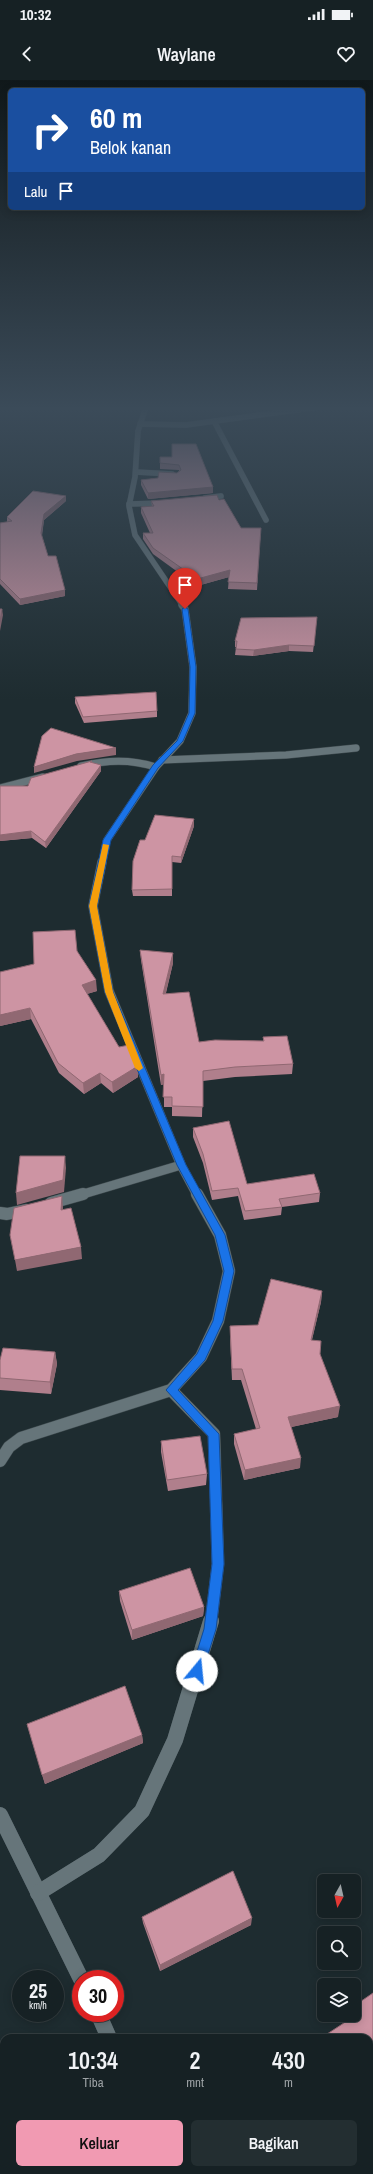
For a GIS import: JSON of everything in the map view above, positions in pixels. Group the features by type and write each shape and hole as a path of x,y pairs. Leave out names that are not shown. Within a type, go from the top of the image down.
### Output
{"street":[{"path":"0,1461 4,1446 21,1438 171,1390 201,1357 218,1321 229,1271 220,1235 181,1165 109,992 93,906 107,840 156,767 180,741 192,713 192,660 185,609 135,534 129,505"},
{"path":"258,505 266,520"},
{"path":"162,760 286,755 356,748"},
{"path":"75,768 117,759 137,760 156,767"},
{"path":"0,788 26,783 54,773"},
{"path":"0,1213 7,1214 39,1206 181,1165"},
{"path":"38,1893 99,1855 142,1811 175,1740 210,1629 218,1564 214,1434 171,1390"},
{"path":"0,1815 76,1970"},
{"path":"102,2022 107,2034"}],"building":[{"path":"19,505 55,505 44,514 41,533 48,556 56,556 65,590 20,599 0,579 0,523 12,521 7,517"},
{"path":"153,505 227,505 241,528 261,528 257,583 228,582 230,570 197,579 153,548 143,533 153,533 141,507 154,506"},
{"path":"0,609 2,609 0,622"},
{"path":"317,617 314,646 289,645 254,650 236,649 237,641 235,641 241,618"},
{"path":"156,692 157,711 83,717 75,697"},
{"path":"51,728 116,748 76,754 34,767 42,736"},
{"path":"92,761 90,762 101,765 45,842 31,831 0,835 0,786 28,786 31,778"},
{"path":"155,815 194,819 181,857 172,856 172,889 132,890 133,861 140,840 145,840"},
{"path":"75,930 77,951 96,980 82,985 119,1047 129,1045 138,1066 112,1082 100,1073 83,1083 58,1063 30,1008 0,1015 0,972 34,964 33,932"},
{"path":"140,950 173,953 163,994 189,992 199,1042 215,1040 264,1041 263,1037 287,1036 293,1064 235,1067 203,1071 203,1107 172,1106 172,1097 163,1097 164,1074 161,1075"},
{"path":"229,1121 247,1184 314,1174 320,1193 279,1199 282,1207 245,1211 238,1188 212,1191 203,1154 193,1128"},
{"path":"20,1156 65,1156 63,1180 16,1193"},
{"path":"62,1196 61,1210 71,1208 81,1247 15,1260 10,1235 14,1208"},
{"path":"271,1279 322,1291 311,1340 321,1341 320,1354 340,1406 288,1417 301,1458 245,1470 234,1434 260,1428 242,1369 232,1369 230,1326 258,1325"},
{"path":"3,1348 55,1352 50,1382 0,1378 0,1360"},
{"path":"200,1436 207,1474 167,1480 161,1441"},
{"path":"190,1568 204,1607 132,1630 119,1591"},
{"path":"125,1686 142,1735 42,1775 27,1724"},
{"path":"233,1871 252,1918 160,1965 142,1917"},
{"path":"373,1993 373,2034 327,2034 345,2022 361,2022 361,2001"}],"slow traffic":[{"path":"106,845 93,906 109,992 139,1068"}],"route":[{"path":"185,609 193,667 192,713 180,741 156,767 107,840 93,906 109,992 158,1113 181,1165 220,1235 229,1271 218,1321 201,1357 171,1390 214,1434 218,1564 210,1629 197,1671"}]}
